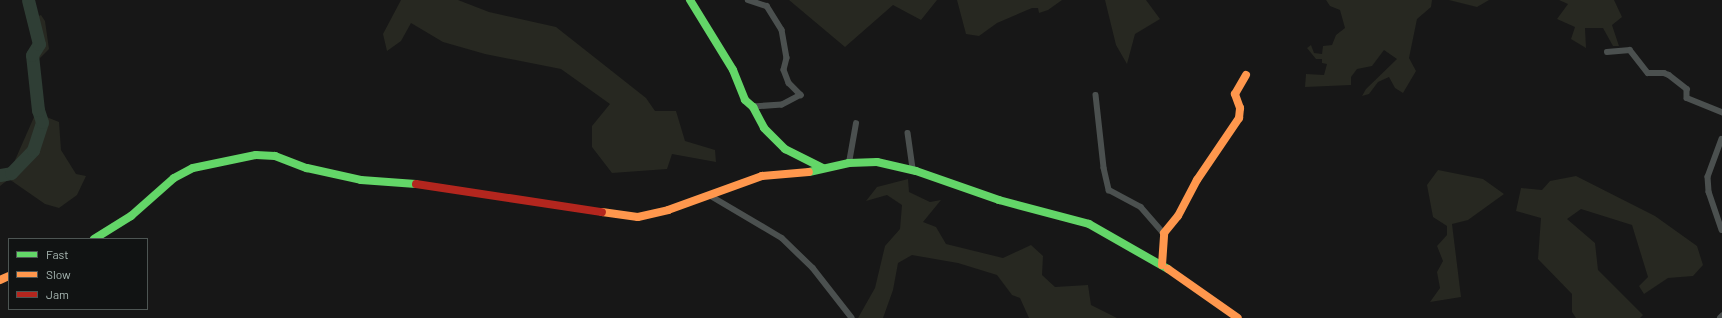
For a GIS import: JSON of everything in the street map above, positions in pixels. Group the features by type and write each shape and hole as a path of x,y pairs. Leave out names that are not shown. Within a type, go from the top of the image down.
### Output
{"street":[{"path":"690,0 733,70 745,100 753,107 764,128 777,142 823,168"},
{"path":"748,0 767,6 782,30 787,58 784,70 789,83 801,95 782,105 753,107"},
{"path":"1607,52 1630,50 1648,73 1664,73 1669,75 1686,89 1687,98 1722,112"},
{"path":"1162,265 1164,233 1178,216 1200,175 1239,118 1240,108 1235,94 1246,75"},
{"path":"1096,94 1104,168 1109,190 1141,207 1164,233"},
{"path":"848,163 856,124"},
{"path":"908,133 913,170"},
{"path":"1722,139 1708,177 1709,192 1722,230"},
{"path":"96,238 131,216 174,178 193,168 231,159 264,154 308,168 361,180 505,196 626,216 651,215 711,196 762,176 798,175 848,163 877,162 913,170 999,200 1089,224 1162,265 1238,318"},
{"path":"711,196 782,238 813,268 852,318"}],"shaded area":[{"path":"401,0 458,0 489,12 556,27 646,98 655,111 676,111 685,141 715,150 716,162 672,154 667,169 612,173 592,147 592,126 610,104 561,69 485,54 443,42 411,23 401,41 387,51 383,34"},
{"path":"789,0 937,0 921,20 893,5 845,47"},
{"path":"957,0 1062,0 1048,10 1039,13 1038,8 1032,8 997,23 979,36 966,34"},
{"path":"1105,0 1146,0 1160,19 1135,34 1127,64 1116,45"},
{"path":"1326,0 1432,0 1431,7 1417,19 1409,58 1416,71 1403,93 1395,88 1389,77 1378,82 1369,94 1362,96 1366,89 1397,59 1384,50 1372,66 1357,69 1351,77 1351,85 1305,87 1306,74 1324,75 1327,64 1322,63 1322,59 1316,59 1307,48 1311,45 1314,53 1322,54 1323,46 1332,45 1336,35 1345,28 1340,10 1330,6"},
{"path":"1449,0 1489,0 1477,7"},
{"path":"1559,0 1614,0 1622,17 1612,25 1619,46 1613,46 1603,28 1585,28 1586,48 1571,39 1575,27 1557,19 1568,4"},
{"path":"41,15 45,21 49,49 38,60 44,116 59,122 61,150 76,174 86,176 77,195 59,208 45,204 9,179 0,186 0,172 12,167 34,117 33,85 35,54 44,47 40,34 33,33 31,19"},
{"path":"1438,170 1483,179 1504,194 1468,220 1452,224 1461,297 1430,302 1440,288 1437,272 1443,261 1437,246 1447,235 1447,226 1433,217 1427,185"},
{"path":"1576,176 1655,216 1697,246 1703,265 1693,276 1668,278 1644,294 1639,286 1648,277 1632,225 1581,209 1567,219 1595,243 1598,270 1643,315 1640,318 1576,318 1572,312 1572,294 1538,259 1541,218 1516,211 1521,188 1542,190 1550,181"},
{"path":"908,179 909,192 930,202 941,200 923,222 936,227 946,244 1003,258 1031,245 1043,256 1042,275 1055,287 1088,285 1091,305 1117,318 1029,318 1020,298 1012,295 997,275 958,263 912,255 898,263 893,290 883,318 858,318 875,288 885,246 900,229 902,205 887,195 866,201 877,187"}],"waterway":[{"path":"0,175 11,173 33,150 42,122 38,110 32,55 39,44 28,0"}],"traffic: fast":[{"path":"690,0 733,70 745,100 753,107 764,128 785,149 823,168"},
{"path":"96,238 131,216 174,178 193,168 256,155 275,156 307,168 361,180 416,184"},
{"path":"809,172 849,163 877,162 916,171 999,200 1089,224 1168,269"}],"traffic: slow":[{"path":"1162,265 1164,233 1178,216 1197,180 1239,118 1240,108 1235,94 1246,75"},
{"path":"602,212 638,217 668,210 762,176 809,172"},
{"path":"1168,269 1238,318"},
{"path":"0,280 8,276"}],"traffic: jam":[{"path":"416,184 602,212"}]}
